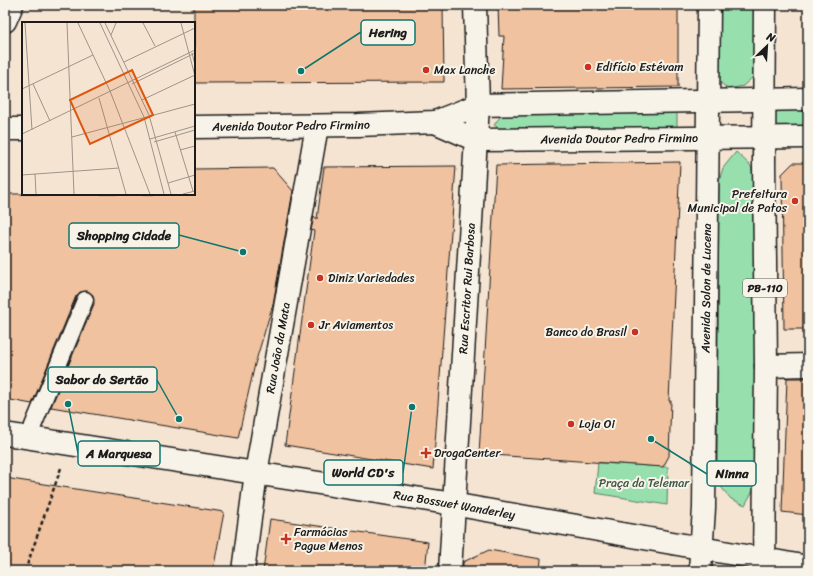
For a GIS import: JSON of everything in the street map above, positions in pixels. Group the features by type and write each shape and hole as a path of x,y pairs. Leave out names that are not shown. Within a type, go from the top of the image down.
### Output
{"main road":[{"path":"5,21 12,5"},
{"name":"Rua Escritor Rui Barbosa","path":"450,571 478,105 475,5"},
{"name":"Avenida Solon de Lucena","path":"700,571 703,548 709,5"},
{"name":"PB-110","path":"764,565 766,366 764,137 766,99 765,5"},
{"name":"Avenida Doutor Pedro Firmino","path":"195,127 317,126 435,122 478,105 808,99"},
{"name":"Avenida Doutor Pedro Firmino","path":"435,122 476,140 808,136"},
{"name":"Rua João da Mata","path":"243,571 256,473 317,126"},
{"path":"5,129 22,129"},
{"path":"766,366 808,365"},
{"name":"Rua Bossuet Wanderley","path":"5,434 454,504 703,548 764,565 808,567"}],"lane":[{"path":"28,438 85,300"}],"path":[{"path":"25,571 70,444"}],"green space":[{"path":"716,5 754,5 753,77 743,86 728,89 715,78"},
{"path":"766,99 808,99 808,137 764,137"},
{"path":"677,110 677,129 504,132 494,125 502,114"},
{"path":"736,152 751,166 754,183 756,485 745,505 731,499 717,482 719,181 723,168"},
{"name":"Praça da Telemar","path":"598,463 668,467 667,505 595,493"}],"building":[{"path":"194,5 443,5 444,82 195,83"},
{"path":"498,5 678,5 678,87 501,89 504,36 499,36"},
{"path":"680,162 669,401 671,401 669,456 663,467 479,454 496,165"},
{"path":"793,163 808,163 808,329 784,329 782,174"},
{"path":"456,166 433,469 285,445 314,231 311,230 314,216 317,219 324,167"},
{"path":"273,168 293,191 273,304 255,364 238,438 51,407 94,304 93,295 88,291 80,292 76,296 32,404 5,399 5,194 195,195 195,169"},
{"path":"787,378 808,378 808,515 782,512"},
{"path":"5,478 224,512 213,571 5,571"},
{"path":"270,519 428,542 425,571 263,571"},
{"path":"489,550 541,559 540,571 463,571 463,562"}],"place":[{"name":"Edifício Estévam","path":"588,67"},
{"name":"Max Lanche","path":"426,70"},
{"name":"Hering","path":"301,71"},
{"name":"Prefeitura Municipal de Patos","path":"795,201"},
{"name":"Shopping Cidade","path":"243,252"},
{"name":"Diniz Variedades","path":"320,278"},
{"name":"Jr Aviamentos","path":"311,325"},
{"name":"Banco do Brasil","path":"635,332"},
{"name":"A Marquesa","path":"68,404"},
{"name":"World CD's","path":"412,407"},
{"name":"Sabor do Sertão","path":"179,419"},
{"name":"Loja Oi","path":"571,424"},
{"name":"Ninna","path":"651,439"},
{"name":"DrogaCenter","path":"426,453"},
{"name":"Farmácias Pague Menos","path":"286,539"}]}
